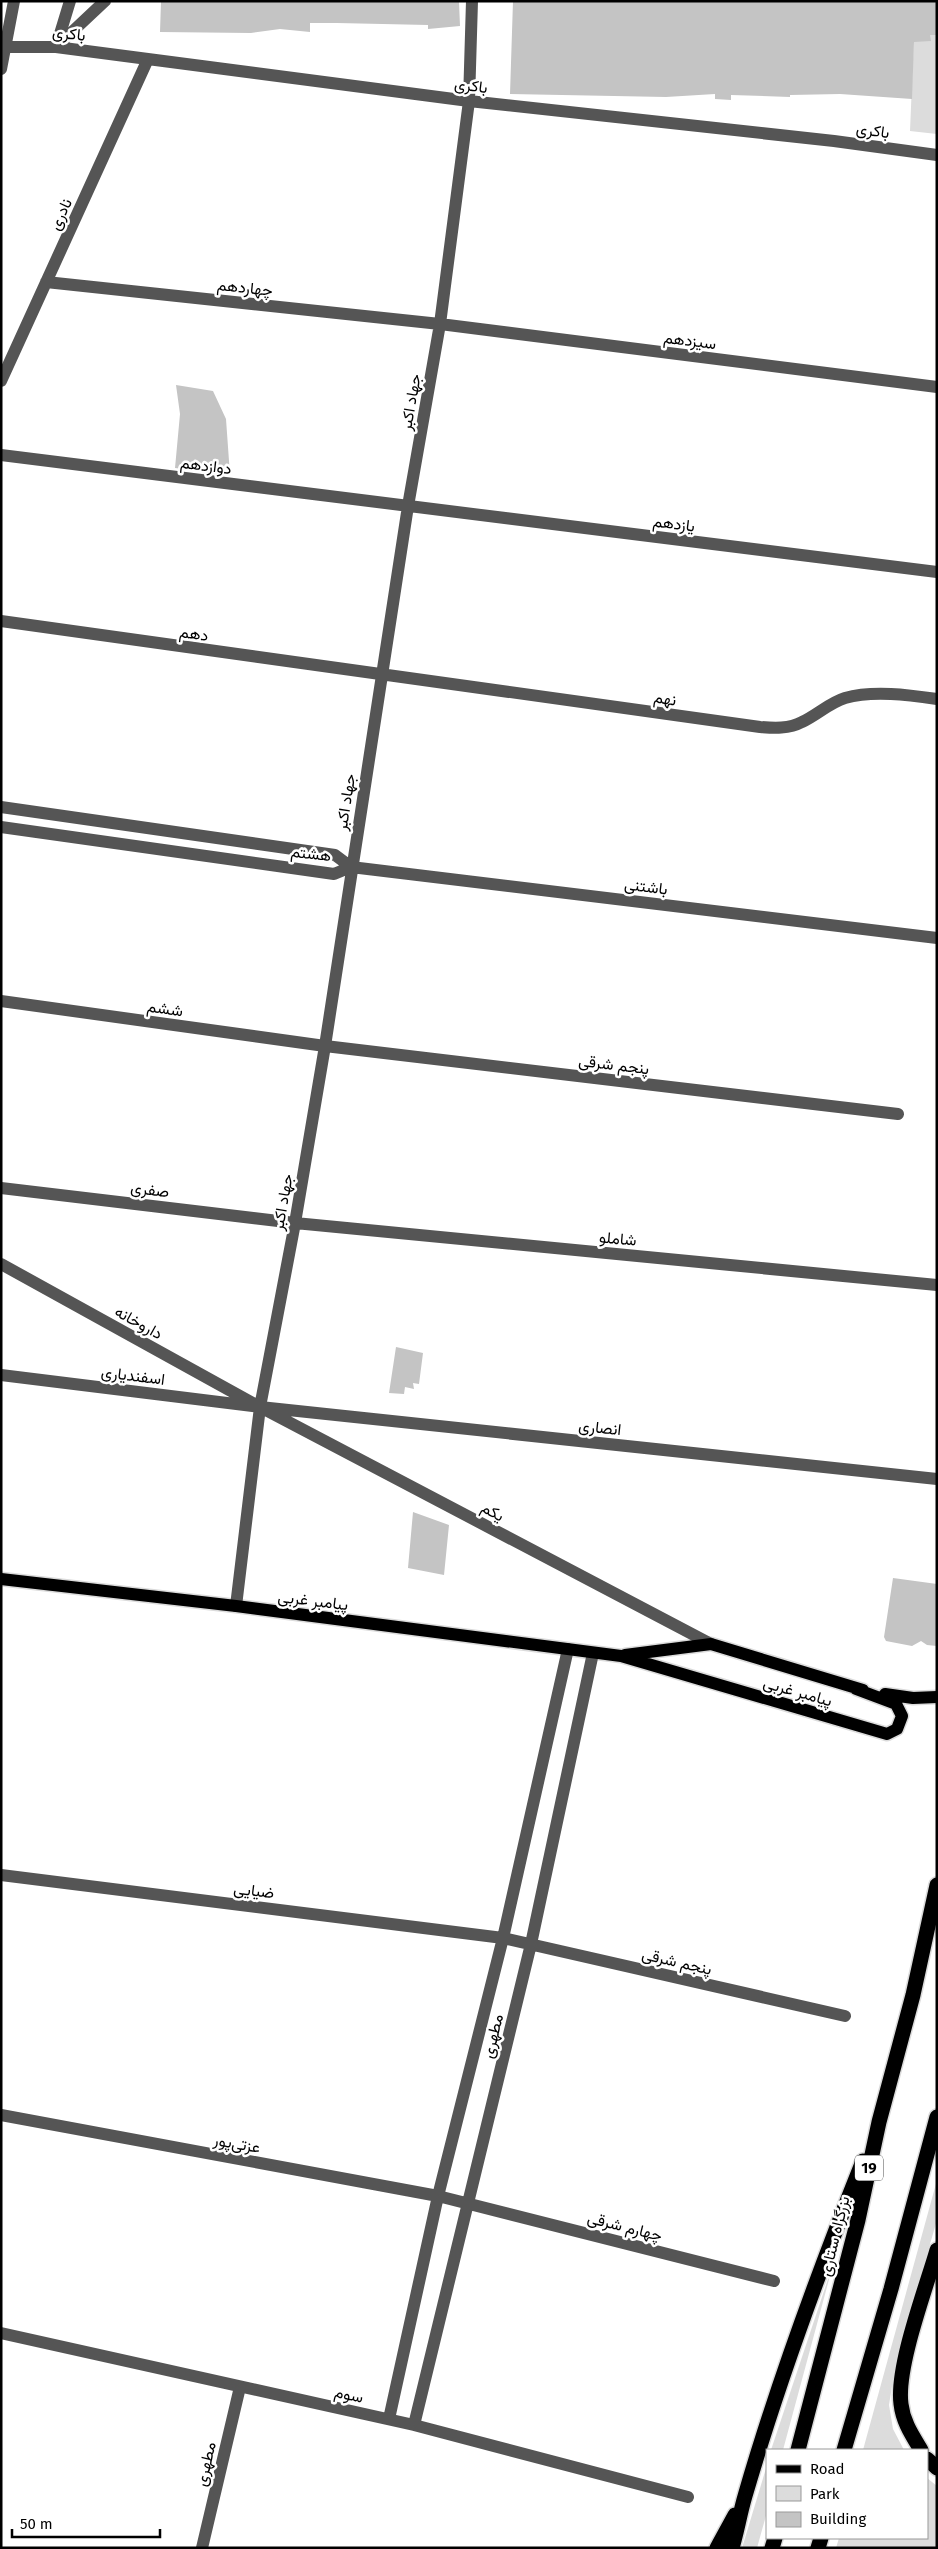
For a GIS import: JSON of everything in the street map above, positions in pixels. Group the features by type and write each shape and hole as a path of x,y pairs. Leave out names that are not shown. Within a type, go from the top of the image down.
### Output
{"highway":[{"name":"بزرگراه ستاری","path":"798,2449 858,2220 879,2122 913,1995 937,1885"},
{"path":"844,2449 891,2289 937,2117"},
{"path":"732,2548 745,2496 828,2248 879,2122"},
{"path":"920,2449 905,2425 900,2404 900,2386 908,2349 937,2250"},
{"path":"717,2548 745,2496"}],"main road":[{"name":"پیامبر غربی","path":"1,1579 236,1606 621,1656 887,1734 897,1730 902,1716 896,1704 856,1689 711,1644 621,1656"},
{"name":"پیامبر غربی","path":"856,1689 913,1698 937,1697"}],"street":[{"path":"1,69 3,44 14,1"},
{"path":"56,47 70,1"},
{"path":"56,47 105,1"},
{"name":"جهاد اکبر","path":"236,1606 260,1407 295,1223 325,1046 408,506 440,324 469,101 472,1"},
{"name":"باکری","path":"3,44 56,47 469,101 834,141 937,155"},
{"name":"نادری","path":"1,381 148,60"},
{"name":"چهاردهم","path":"46,282 440,324"},
{"name":"سیزدهم","path":"440,324 937,387"},
{"name":"دوازدهم","path":"1,455 408,506"},
{"name":"یازدهم","path":"408,506 937,572"},
{"name":"دهم","path":"1,621 382,676"},
{"name":"نهم","path":"382,676 760,727 783,728 800,724 834,702 858,696 915,696 937,699"},
{"name":"هشتم","path":"1,807 335,855 351,867"},
{"name":"هشتم","path":"1,827 334,874 351,867"},
{"name":"باشتنی","path":"351,867 937,938"},
{"name":"ششم","path":"1,1001 325,1046"},
{"name":"پنجم شرقی","path":"325,1046 898,1114"},
{"name":"صفری","path":"1,1188 295,1223"},
{"name":"شاملو","path":"295,1223 937,1285"},
{"name":"داروخانه","path":"1,1264 260,1407"},
{"name":"اسفندیاری","path":"1,1375 260,1407"},
{"name":"انصاری","path":"260,1407 937,1479"},
{"name":"یکم","path":"260,1407 711,1644"},
{"name":"مطهری","path":"389,2419 438,2196 503,1938 568,1649"},
{"name":"مطهری","path":"414,2425 531,1944 593,1653"},
{"name":"ضیایی","path":"1,1875 503,1938"},
{"name":"پنجم شرقی","path":"503,1938 845,2016"},
{"name":"عزتی‌پور","path":"1,2115 467,2203"},
{"name":"چهارم شرقی","path":"467,2203 774,2281"},
{"name":"سوم","path":"1,2333 389,2419 688,2497"},
{"name":"مطهری","path":"202,2548 240,2387"}],"green space":[{"path":"914,35 937,35 937,134 910,131"},
{"path":"937,2180 937,2220 896,2361 889,2405 893,2429 903,2449 863,2449"},
{"path":"834,2261 783,2449 771,2449"},
{"path":"766,2468 766,2516 757,2548 742,2548"},
{"path":"928,2479 937,2486 937,2548 836,2548 839,2539 928,2539"}],"building":[{"path":"161,1 459,1 460,26 428,29 428,25 310,23 310,32 280,29 251,33 160,32"},
{"path":"513,1 937,1 937,35 930,35 931,41 914,42 912,99 840,94 790,95 790,97 731,95 731,100 715,99 715,94 666,97 510,94"},
{"path":"176,385 213,391 226,419 230,475 175,468 180,414"},
{"path":"396,1347 423,1353 419,1384 413,1383 414,1389 405,1387 404,1394 389,1393"},
{"path":"413,1512 449,1525 444,1575 408,1568"},
{"path":"893,1578 937,1584 937,1646 927,1645 921,1641 912,1646 886,1641 884,1637"}]}
